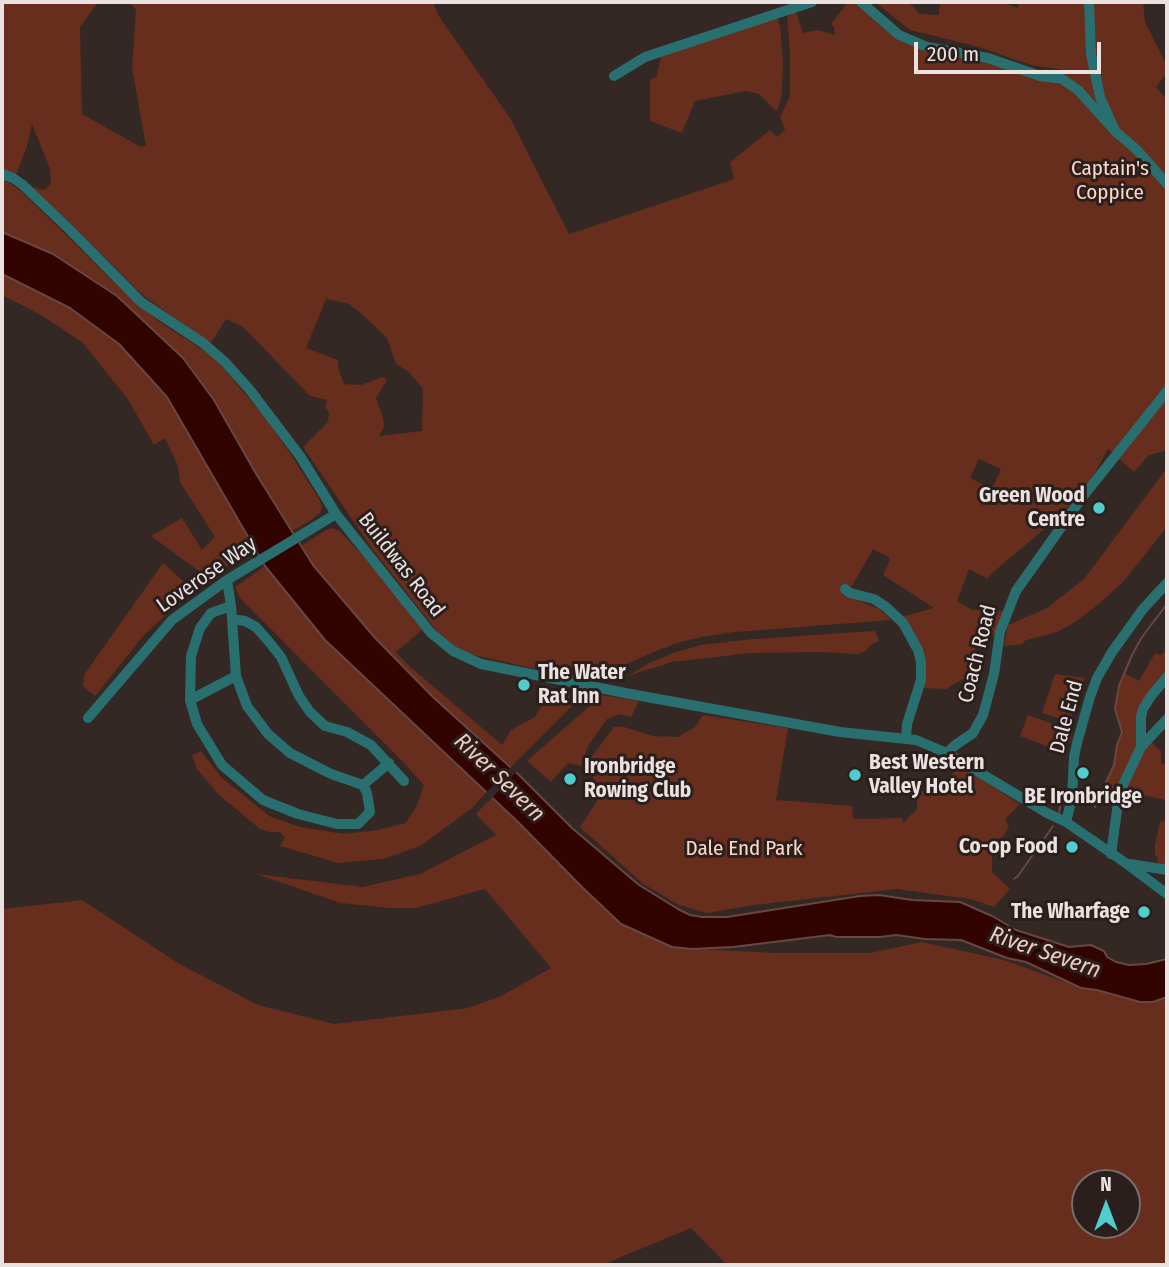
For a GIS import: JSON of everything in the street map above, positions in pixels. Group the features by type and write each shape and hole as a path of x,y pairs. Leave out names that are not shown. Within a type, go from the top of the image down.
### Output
{"street":[{"path":"614,76 645,57 812,2"},
{"path":"861,2 899,35 927,47 988,58 1040,76 1062,79 1078,90 1115,131 1138,150 1167,184"},
{"path":"1089,2 1091,54 1095,77 1100,97 1115,131"},
{"name":"Buildwas Road","path":"2,174 23,185 141,302 203,343 225,362 300,456 336,514 431,633 453,651 481,664 712,709 840,732 906,738"},
{"name":"Coach Road","path":"947,753 974,733 983,715 994,674 1000,632 1016,591 1081,499 1167,391"},
{"name":"Loverose Way","path":"88,718 172,620 227,580 336,514"},
{"path":"227,580 231,606 236,676 247,706 268,734 290,753 331,774 363,786 370,812 358,824 337,824 298,814 263,800 222,765 197,724 190,700 191,656 200,628 211,613 231,606"},
{"name":"Dale End","path":"1066,822 1072,798 1074,757 1090,697 1105,664 1143,608 1167,583"},
{"path":"848,593 874,599 886,607 903,623 918,650 921,680 907,724 906,738 929,744 947,753 1046,813 1066,822 1167,894"},
{"path":"232,619 245,621 270,643 281,657 299,696 310,712 325,726 347,732 371,745 404,781"},
{"path":"190,700 236,676"},
{"path":"1141,747 1143,709 1167,677"},
{"path":"1111,854 1120,793 1141,747 1167,719"},
{"path":"363,786 388,763"},
{"path":"1127,864 1167,870"}],"green space":[{"name":"Captain's Coppice","path":"2,2 98,2 80,27 82,114 139,146 146,146 132,68 136,9 129,2 433,2 438,15 510,118 569,234 734,179 730,162 770,130 777,137 785,130 780,117 790,96 787,17 795,9 803,33 818,30 835,35 831,24 848,2 851,2 896,39 933,52 994,63 1062,85 1064,70 1031,65 979,47 910,30 875,2 908,2 920,14 939,15 940,2 1001,2 1017,8 1020,2 1143,2 1145,22 1167,66 1167,73 1156,87 1167,100 1167,450 1149,455 1134,472 1108,449 1093,476 1065,511 988,579 969,569 957,601 972,610 1003,611 994,635 976,639 973,668 968,676 946,689 923,688 925,674 901,617 934,608 883,575 889,557 873,549 852,586 849,585 845,589 847,596 879,609 891,620 702,637 651,653 599,677 595,682 469,654 441,636 373,550 303,447 328,422 329,412 325,408 327,400 310,396 243,327 226,319 210,344 140,293 31,187 45,190 51,184 50,169 32,124 16,175 2,169","holes":["326,299 349,304 387,338 396,364 409,372 423,389 422,431 379,436 384,427 376,398 387,380 382,377 361,385 344,384 338,360 306,348","979,459 1001,469 992,489 970,478"]},
{"path":"777,17 783,60 782,90 776,111 759,94 746,91 695,101 682,133 650,121 650,80 657,76 661,56"},
{"path":"2,178 21,191 118,286 161,323 203,350 222,366 267,420 290,453 319,499 322,506 320,513 292,531 214,400 183,358 117,296 53,254 2,232"},
{"path":"2,274 70,308 119,344 167,397 256,550 207,577 151,536 182,518 202,550 215,537 180,482 178,466 165,438 154,445 127,398 82,342 41,315 2,295"},
{"path":"1167,468 1167,527 1124,581 1072,624 1057,632 1024,641 1023,644 1004,646 1008,625 1047,608 1084,579"},
{"path":"333,528 340,531 380,575 422,630 396,652 502,745 511,730 535,717 541,707 567,690 586,692 511,767 434,698 376,639 313,565 301,546"},
{"path":"163,563 193,590 144,635 95,696 83,686 84,675"},
{"path":"265,566 326,640 486,793 471,809 420,846 383,859 338,863 280,846 285,837 280,832 260,829 218,794 197,769 192,755 201,751 221,777 269,816 300,827 344,834 406,823 417,805 424,785 240,598 235,587"},
{"path":"875,631 879,641 858,654 752,653 672,662 628,676 649,663 701,645"},
{"path":"1167,648 1167,671 1148,694 1137,746 1117,799 1096,801 1113,765 1122,732 1115,709 1124,673 1139,681 1155,653 1161,655"},
{"path":"1055,674 1085,678 1070,722 1042,713"},
{"path":"602,695 639,701 631,717 619,714 607,719 588,746 581,766 568,763 551,782 527,761"},
{"name":"Dale End Park","path":"703,715 788,728 776,800 852,806 853,819 902,818 903,823 917,809 917,791 942,788 960,766 1020,804 1005,819 1009,826 992,856 992,872 1010,889 994,907 970,899 897,889 707,913 679,905 642,883 580,827 597,801 590,759 614,727 621,726 653,736 678,737 695,727"},
{"path":"1028,715 1073,731 1070,743 1057,739 1055,745 1060,747 1059,751 1020,736"},
{"path":"1151,742 1161,751 1161,764 1167,764 1166,806 1165,800 1124,791 1144,750"},
{"path":"491,798 621,924 678,948 775,953 870,953 922,942 1004,960 1081,988 1140,1002 1153,1002 1167,997 1167,1265 727,1265 691,1228 602,1265 2,1265 2,909 82,900 178,963 258,1005 334,1024 468,1008 501,996 551,968 485,889 416,908 389,908 341,903 256,874 362,887 420,874 496,835 476,814"},
{"path":"1167,820 1167,868 1158,866 1155,845 1160,822"}],"water":[{"name":"River Severn","path":"2,232 53,254 117,296 183,358 214,400 313,565 376,639 434,698 519,775 572,828 639,885 678,909 702,917 727,917 860,896 879,895 912,900 960,902 1016,930 1069,947 1091,945 1104,951 1107,957 1116,962 1129,965 1146,964 1167,959 1167,997 1153,1002 1140,1002 1081,988 1026,962 1007,958 961,940 896,935 830,935 733,947 692,949 672,947 621,924 518,822 325,640 265,566 167,397 119,344 70,308 2,274"}],"pier":[{"path":"513,765 518,770 489,801 484,795"}],"waterway":[{"path":"1095,807 1114,765 1122,732 1115,709 1119,686 1142,637 1167,604"},
{"path":"1059,812 1061,803"},
{"path":"1014,879 1053,826"}],"place":[{"name":"Green Wood Centre","path":"1099,508"},
{"name":"The Water Rat Inn","path":"524,685"},
{"name":"BE Ironbridge","path":"1083,773"},
{"name":"Best Western Valley Hotel","path":"855,775"},
{"name":"Ironbridge Rowing Club","path":"570,779"},
{"name":"Co-op Food","path":"1072,847"},
{"name":"The Wharfage","path":"1144,912"}]}
